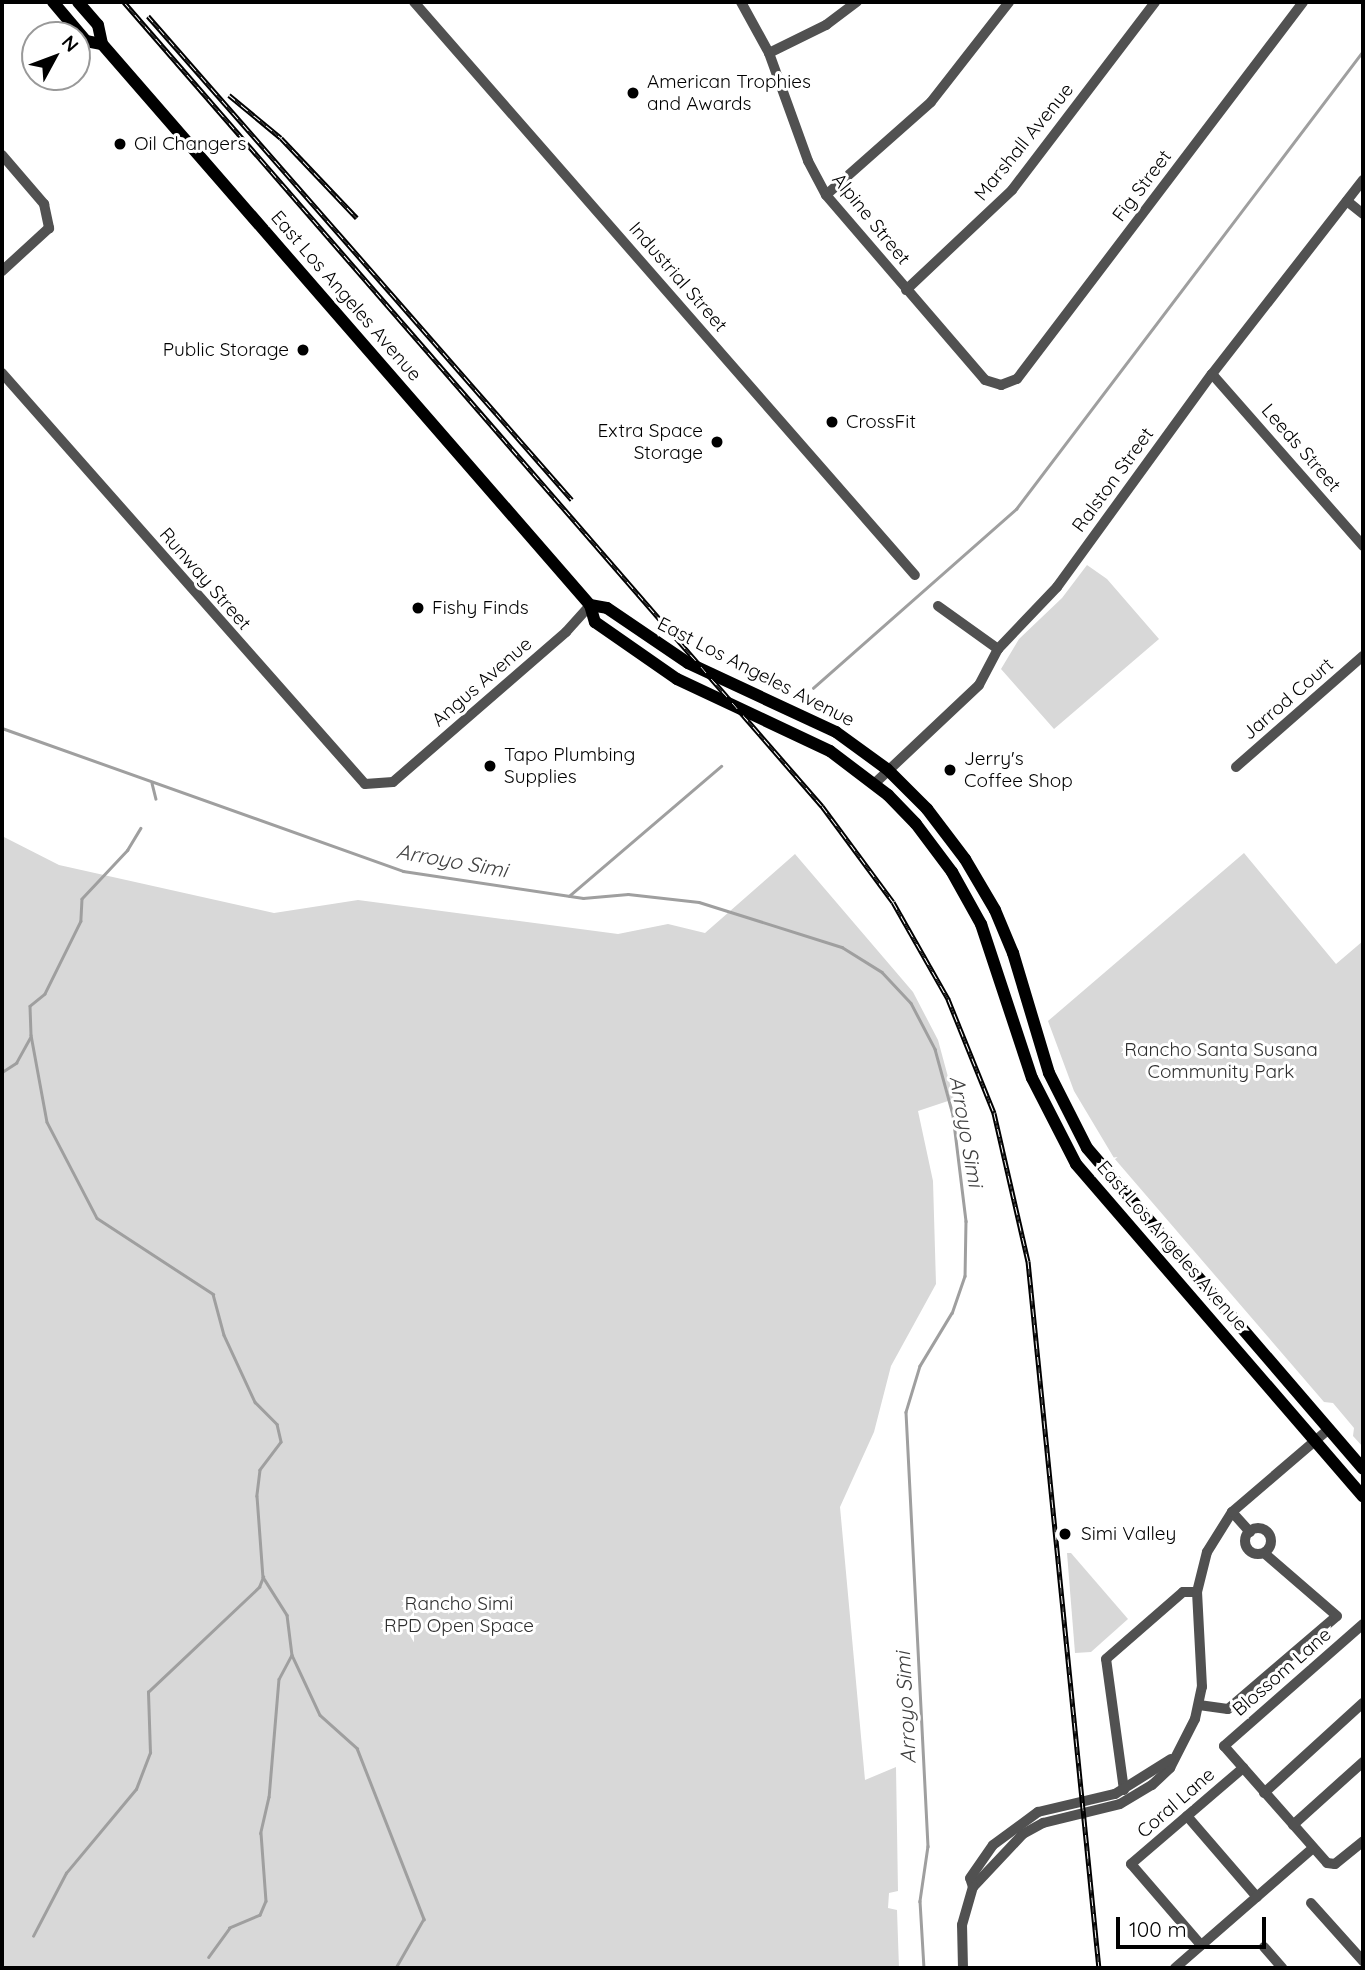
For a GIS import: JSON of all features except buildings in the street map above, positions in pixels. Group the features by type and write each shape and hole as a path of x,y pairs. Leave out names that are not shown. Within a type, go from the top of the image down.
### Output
{"main road":[{"name":"East Los Angeles Avenue","path":"52,2 86,41 102,44"},
{"name":"East Los Angeles Avenue","path":"78,2 98,25 102,44 590,605 595,622 650,662 693,688 806,737 874,784 932,843 968,899 996,960 1032,1078 1076,1164 1363,1496"},
{"name":"East Los Angeles Avenue","path":"590,605 607,608 688,663 803,713 887,769 946,832 995,910 1013,953 1049,1073 1087,1148 1363,1469"}],"street":[{"name":"Industrial Street","path":"414,2 915,575"},
{"name":"Alpine Street","path":"741,2 769,53 808,161 826,195 985,380 1004,385"},
{"path":"769,53 827,26 857,2"},
{"path":"826,195 931,102 1009,2"},
{"name":"Marshall Avenue","path":"906,290 1012,190 1155,2"},
{"name":"Fig Street","path":"1004,385 1017,379 1303,2"},
{"path":"2,155 44,204 49,228 2,271"},
{"name":"Ralston Street","path":"874,784 887,769 968,698 998,649 1057,587 1212,374 1363,180"},
{"path":"1347,201 1363,214"},
{"name":"Runway Street","path":"2,373 351,773 365,785 393,782"},
{"name":"Leeds Street","path":"1212,374 1363,546"},
{"name":"Angus Avenue","path":"393,782 566,632 590,605"},
{"path":"938,606 998,649"},
{"name":"Jarrod Court","path":"1236,767 1363,656"},
{"path":"972,1887 1023,1834 1043,1823 1132,1798 1163,1777 1199,1705 1204,1673 1196,1592 1207,1552 1232,1512 1329,1429"},
{"path":"1199,1705 1228,1709 1337,1616 1264,1553 1248,1548 1250,1532 1232,1512"},
{"path":"1250,1532 1261,1528 1270,1536 1270,1548 1264,1553"},
{"path":"1124,1790 1106,1659 1183,1592 1196,1592"},
{"name":"Blossom Lane","path":"1243,1768 1224,1746 1363,1624"},
{"path":"1264,1793 1363,1703"},
{"path":"962,1968 962,1925 972,1887 970,1878 982,1858 1028,1817 1124,1790 1161,1761 1171,1759"},
{"path":"1293,1825 1363,1762"},
{"path":"1243,1768 1312,1849 1335,1864 1363,1840"},
{"name":"Coral Lane","path":"1201,1945 1131,1864 1243,1768"},
{"path":"1187,1816 1256,1897"},
{"path":"1175,1968 1312,1849"},
{"path":"1311,1903 1363,1961"},
{"path":"1264,1947 1282,1968"}],"green space":[{"path":"1087,565 1107,579 1159,639 1054,729 1001,669 1019,639 1062,598"},
{"name":"Rancho Simi RPD Open Space","path":"2,836 59,865 274,913 358,900 618,934 668,924 705,933 795,854 913,992 938,1040 954,1099 918,1111 933,1181 936,1284 891,1366 874,1432 840,1507 865,1780 896,1767 898,1891 889,1893 888,1908 897,1910 899,1968 2,1968"},
{"name":"Rancho Santa Susana Community Park","path":"1244,853 1336,964 1363,941 1363,1447 1353,1436 1354,1428 1333,1403 1324,1402 1114,1158 1074,1091 1048,1021"},
{"path":"1067,1553 1071,1553 1128,1619 1091,1652 1075,1653"}],"waterway":[{"path":"813,688 1016,509 1363,51"},
{"name":"Arroyo Simi","path":"2,728 403,871 583,898 628,894 699,902 842,947 882,972 911,1003 935,1049 953,1115 966,1221 965,1276 952,1313 920,1366 906,1412 928,1846 920,1901 924,1968"},
{"path":"569,896 721,766"},
{"path":"152,783 156,799"},
{"path":"141,828 128,850 82,899 81,921 45,994 30,1006 31,1035 47,1122 97,1218 213,1294 224,1335 255,1402 277,1424 281,1442 260,1470 257,1496 263,1577 287,1615 292,1655 279,1679 269,1797 261,1833 266,1901 260,1915 230,1928 209,1957"},
{"path":"2,1072 16,1063 30,1038"},
{"path":"33,1936 66,1873 136,1789 150,1753 148,1692 259,1587 263,1577"},
{"path":"292,1655 320,1715 357,1748 424,1919 396,1968"}],"railway":[{"path":"124,2 822,806 893,902 948,999 994,1113 1028,1261 1099,1968"},
{"path":"148,16 572,500"},
{"path":"229,95 281,138 357,218"}],"place":[{"name":"American Trophies and Awards","path":"633,93"},
{"name":"Oil Changers","path":"120,144"},
{"name":"Public Storage","path":"303,350"},
{"name":"CrossFit","path":"832,422"},
{"name":"Extra Space Storage","path":"717,442"},
{"name":"Fishy Finds","path":"418,608"},
{"name":"Tapo Plumbing Supplies","path":"490,766"},
{"name":"Jerry's Coffee Shop","path":"950,770"},
{"name":"Simi Valley","path":"1065,1534"}]}
